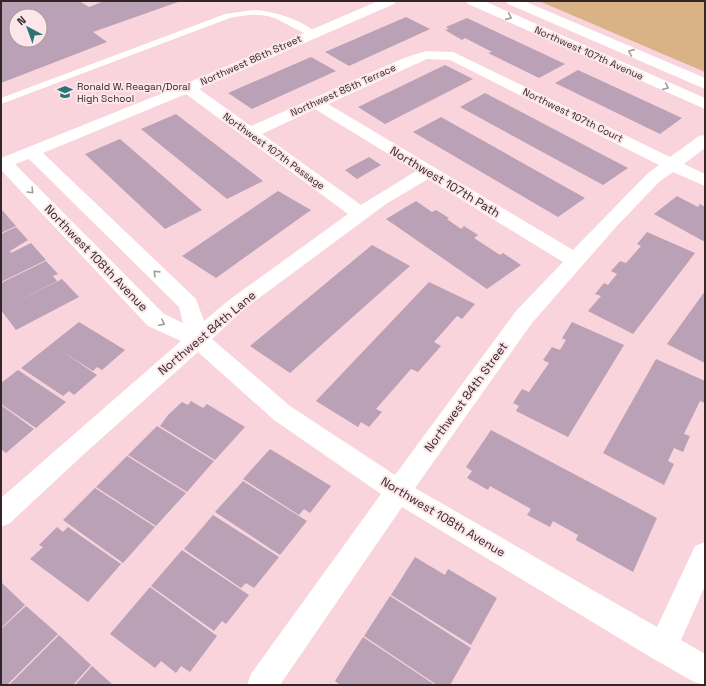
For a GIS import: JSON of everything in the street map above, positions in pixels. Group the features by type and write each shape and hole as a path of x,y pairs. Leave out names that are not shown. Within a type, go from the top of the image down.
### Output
{"street":[{"name":"Northwest 86th Street","path":"2,164 188,88 312,33 389,1"},
{"name":"Northwest 107th Avenue","path":"473,1 705,104"},
{"name":"Northwest 107th Avenue","path":"512,1 705,84"},
{"name":"Northwest 85th Terrace","path":"250,132 409,61 426,55 439,55"},
{"name":"Northwest 107th Court","path":"439,55 453,56 466,61 705,181"},
{"name":"Northwest 107th Passage","path":"188,88 361,214"},
{"name":"Northwest 107th Path","path":"316,103 575,260"},
{"name":"Northwest 84th Street","path":"262,685 397,491 524,317 609,223 653,178 705,140"},
{"path":"32,152 188,304 198,339"},
{"name":"Northwest 108th Avenue","path":"2,164 156,320 198,339 282,413 397,491 705,671"},
{"name":"Northwest 84th Lane","path":"1,515 236,305 380,200 429,172"},
{"path":"663,647 705,555"}],"lane":[{"path":"1,102 228,16 243,12 258,11 274,14 312,33"}],"shaded area":[{"path":"539,1 705,1 705,72"}],"building":[{"path":"1,1 79,1 89,7 104,1 181,1 93,32 107,42 1,83"},
{"path":"406,17 430,29 349,66 325,52"},
{"path":"467,18 565,64 539,78 488,53 492,52 465,38 462,40 445,30 449,29 446,27"},
{"path":"311,57 336,71 252,109 228,93"},
{"path":"445,65 473,79 385,124 358,107"},
{"path":"578,70 682,118 660,134 555,83"},
{"path":"485,93 628,168 603,185 460,107"},
{"path":"176,114 263,181 227,199 141,129"},
{"path":"441,117 585,198 558,217 413,132"},
{"path":"120,139 202,210 165,229 85,154"},
{"path":"369,157 381,165 357,179 345,170"},
{"path":"278,191 311,210 216,278 182,256"},
{"path":"677,196 698,207 700,204 705,207 705,242 654,214"},
{"path":"416,201 432,212 436,210 449,218 447,219 461,229 464,226 478,235 474,238 500,255 503,253 521,265 487,289 386,219"},
{"path":"1,209 16,226 1,233"},
{"path":"16,227 28,240 10,251 11,253 31,243 46,260 1,282 1,234"},
{"path":"647,232 695,253 633,334 588,311 601,296 595,294 604,283 608,285 617,274 611,271 620,261 626,263 641,246 637,244"},
{"path":"372,245 410,266 290,373 250,346"},
{"path":"46,261 58,274 53,276 57,281 5,307 62,279 79,297 16,330 1,310 1,283"},
{"path":"429,282 475,304 462,319 457,316 434,342 441,346 418,372 411,369 376,409 382,412 369,427 361,422 358,427 316,401"},
{"path":"705,291 705,363 667,344"},
{"path":"79,322 125,350 102,370 97,367 93,371 63,352 97,375 74,395 69,391 63,396 21,368"},
{"path":"572,322 624,345 568,437 516,411 519,406 513,403 522,389 529,392 549,363 543,360 552,347 560,350 566,340 562,338"},
{"path":"656,359 705,381 705,403 700,401 684,434 690,436 683,452 674,448 668,461 674,464 664,485 603,453"},
{"path":"18,370 66,402 36,428 1,404 1,383"},
{"path":"191,401 203,408 207,404 245,427 215,460 160,426 168,415 182,402 188,405"},
{"path":"1,405 34,429 6,453 1,449"},
{"path":"157,426 214,461 187,492 128,455"},
{"path":"491,430 657,518 633,572 576,540 578,535 553,521 550,527 527,515 531,509 490,486 488,490 467,478 472,471 466,467"},
{"path":"270,449 331,486 310,513 304,509 299,515 243,479"},
{"path":"127,456 186,493 156,526 96,487"},
{"path":"243,481 307,521 280,555 215,512"},
{"path":"95,488 155,527 123,563 63,520"},
{"path":"213,515 279,557 254,588 246,583 241,588 184,549"},
{"path":"57,527 63,532 68,527 121,564 88,602 30,559 43,547 39,545"},
{"path":"182,550 249,595 226,624 222,621 214,631 151,586"},
{"path":"415,557 445,575 448,569 497,598 471,645 391,595"},
{"path":"1,582 25,605 1,628"},
{"path":"150,587 217,636 190,672 181,666 176,673 161,661 155,668 110,634"},
{"path":"390,596 471,648 450,685 437,685 364,636"},
{"path":"26,606 58,634 7,685 1,685 1,629"},
{"path":"59,635 91,665 73,685 9,685"},
{"path":"363,637 435,685 340,685 335,681"},
{"path":"92,666 113,685 75,685"}],"place":[{"name":"Ronald W. Reagan/Doral High School","path":"65,92"}]}
